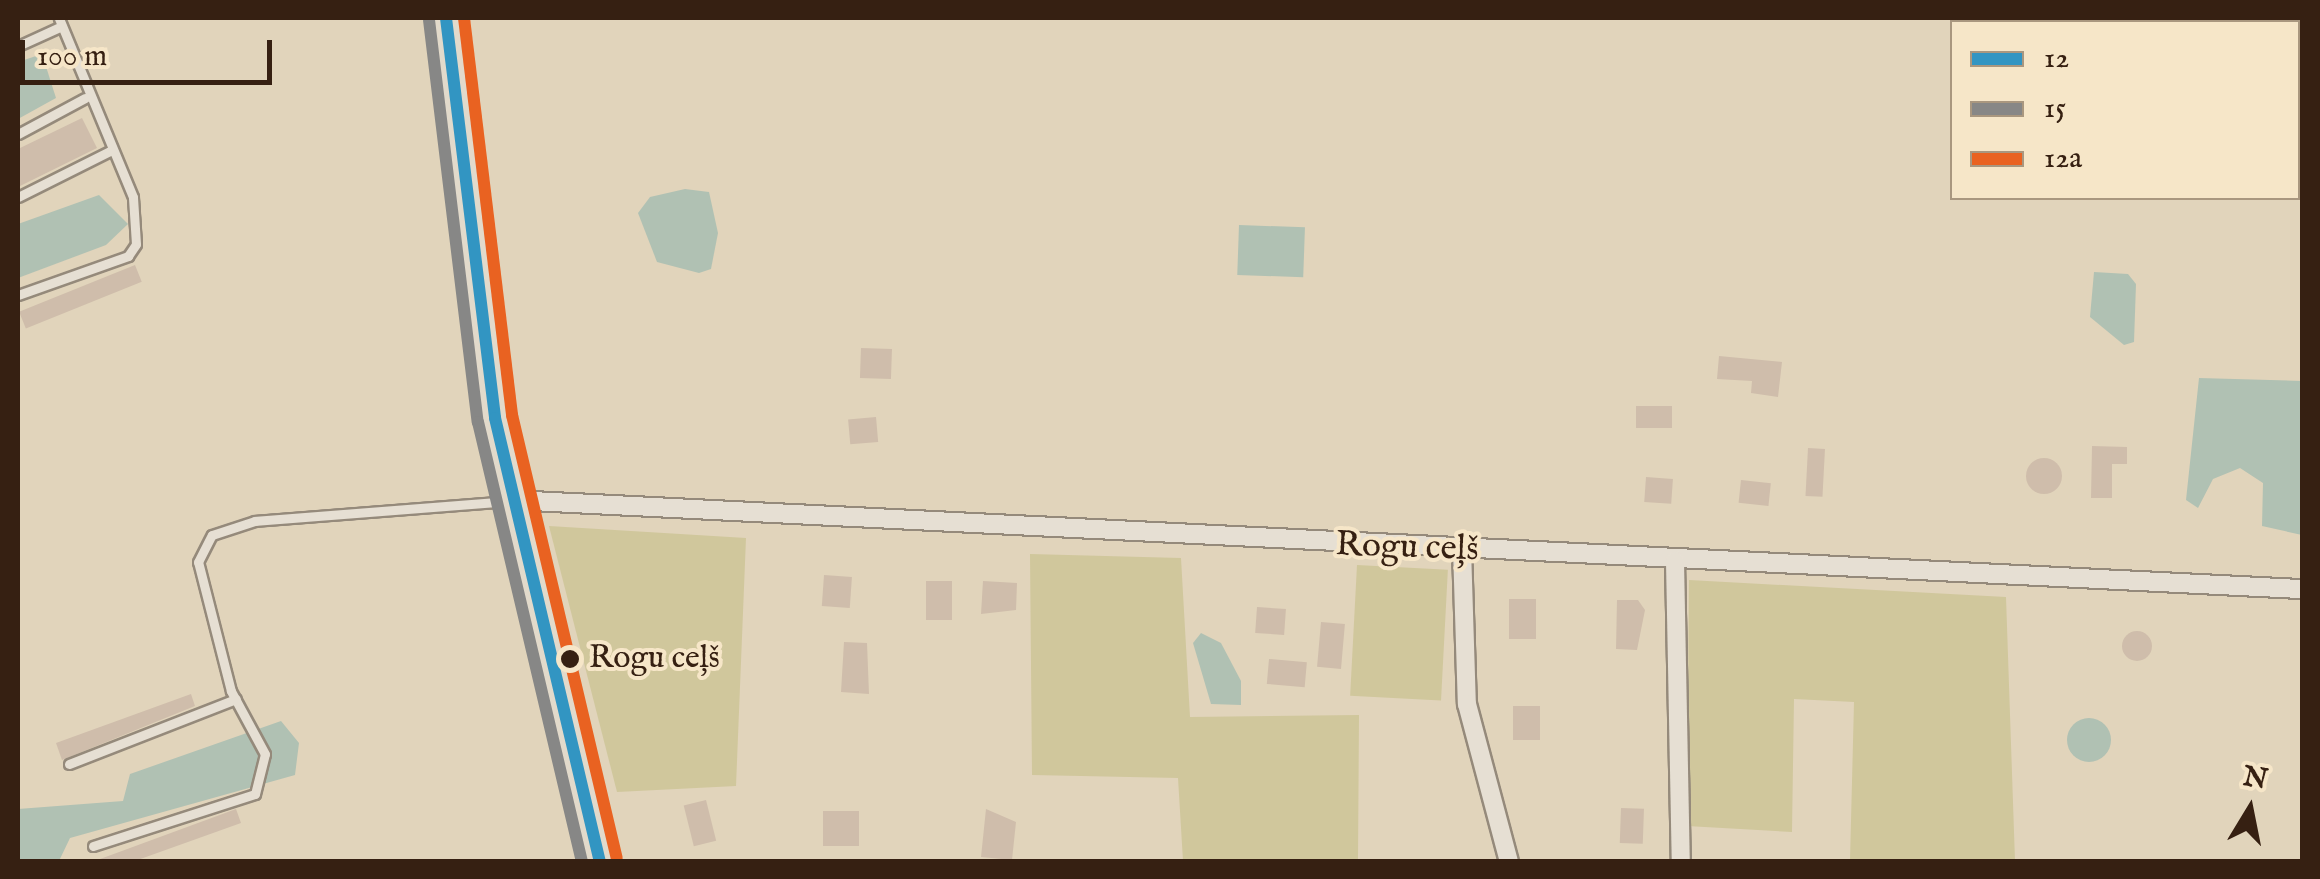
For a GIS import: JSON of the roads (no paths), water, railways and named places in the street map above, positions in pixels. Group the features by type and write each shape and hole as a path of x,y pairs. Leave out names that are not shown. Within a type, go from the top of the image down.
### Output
{"main road":[{"path":"446,18 512,500 600,862"}],"street":[{"name":"Rogu ceļš","path":"512,500 1675,561 2302,589"},
{"path":"1462,550 1466,704 1509,862"},
{"path":"1675,561 1681,862"}],"lane":[{"path":"18,46 61,22 85,98 133,197 136,244 128,256 18,295"},
{"path":"18,134 85,98"},
{"path":"18,196 112,150"},
{"path":"93,846 255,794 265,754 236,699 198,562 212,535 255,521 512,500"},
{"path":"69,764 236,699"}],"place":[{"name":"Rogu ceļš","path":"570,659"}]}
